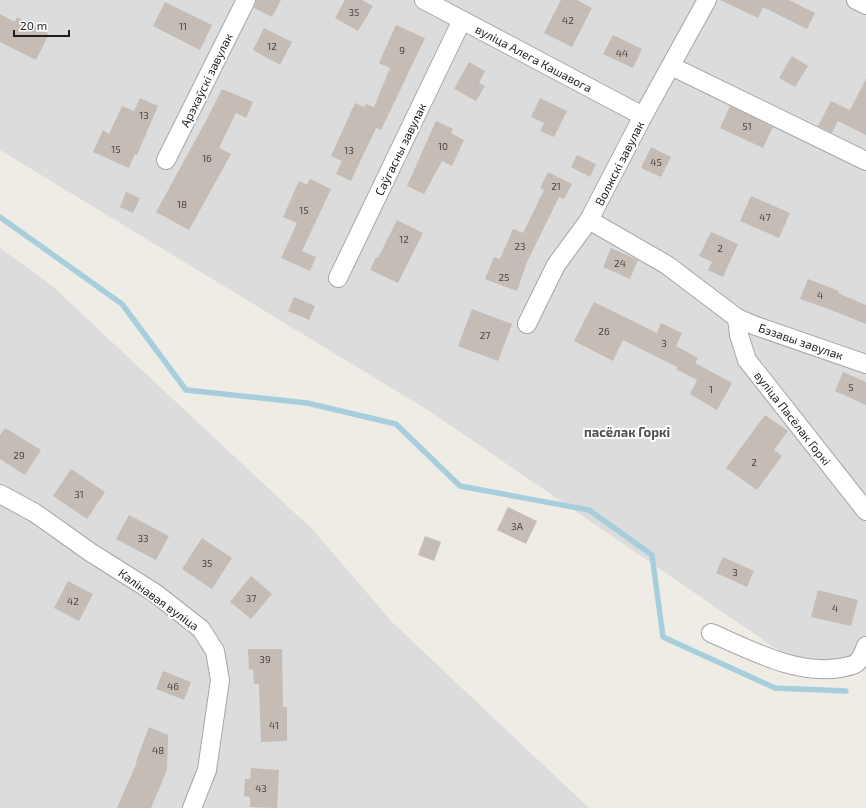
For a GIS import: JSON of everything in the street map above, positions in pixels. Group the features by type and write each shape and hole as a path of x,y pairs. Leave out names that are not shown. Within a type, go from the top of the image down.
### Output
{"street":[{"name":"Арэхаўскі завулак","path":"166,160 246,0"},
{"name":"вуліца Алега Кашавога","path":"424,0 643,116"},
{"name":"Волжскі завулак","path":"527,324 556,265 589,220 643,116 707,0"},
{"path":"856,0 866,5"},
{"name":"Саўгасны завулак","path":"338,278 462,20"},
{"path":"671,66 866,161"},
{"name":"Бэзавы завулак","path":"589,220 667,265 737,318 866,364"},
{"name":"вуліца Пасёлак Горкі","path":"737,318 739,335 748,360 866,511"},
{"name":"Калінавая вуліца","path":"0,494 35,512 90,552 154,593 201,629 215,651 220,680 207,770 192,808"},
{"path":"711,633 779,661 814,670 842,667 856,663 861,658 866,646"}],"shaded area":[{"path":"0,0 866,0 866,659 804,668 431,412 0,150"},
{"path":"0,248 51,285 313,530 392,622 589,808 0,808"}],"building":[{"path":"256,0 281,0 272,17 254,8"},
{"path":"345,0 362,0 373,6 358,31 335,18"},
{"path":"561,0 577,0 592,8 572,47 544,33"},
{"path":"720,0 789,0 815,13 807,29 763,7 758,18"},
{"path":"165,2 212,25 200,50 153,26"},
{"path":"0,14 15,22 17,17 49,34 36,60 0,42"},
{"path":"396,25 425,38 381,130 376,128 351,181 336,174 342,161 331,156 355,103 364,107 366,104 374,107 390,68 379,63"},
{"path":"264,28 292,42 280,65 253,50"},
{"path":"613,35 642,49 633,68 603,54"},
{"path":"792,56 808,66 795,87 779,78"},
{"path":"469,62 485,71 479,83 485,86 476,101 454,89"},
{"path":"866,79 866,135 838,121 832,133 818,126 831,101 850,110"},
{"path":"222,89 253,102 246,118 236,113 219,148 231,154 189,230 156,212"},
{"path":"140,98 158,106 137,155 135,154 129,168 93,152 103,130 109,134 122,106 134,111"},
{"path":"540,98 567,111 554,137 540,131 544,123 531,117"},
{"path":"730,106 773,127 763,148 720,128"},
{"path":"436,121 453,129 451,133 464,140 452,166 442,161 424,194 407,186"},
{"path":"651,147 671,157 661,177 641,168"},
{"path":"577,155 596,164 590,177 571,167"},
{"path":"548,172 572,184 564,199 559,197 527,262 517,291 485,279 494,257 500,259 513,229 523,233 544,190 540,188"},
{"path":"310,179 331,189 302,251 316,257 310,271 281,258 297,223 283,217 299,181 307,185"},
{"path":"126,192 140,198 133,213 120,207"},
{"path":"751,196 790,213 779,238 740,221"},
{"path":"397,220 423,233 398,283 370,270 376,257 378,258"},
{"path":"711,232 738,244 723,277 708,270 712,262 699,256"},
{"path":"611,248 638,260 630,279 603,267"},
{"path":"808,279 839,291 838,293 866,305 866,324 800,299"},
{"path":"294,297 315,306 309,320 288,311"},
{"path":"594,302 657,333 661,323 682,333 676,346 698,358 695,363 732,383 717,410 690,394 697,380 676,369 677,367 623,340 613,361 574,341"},
{"path":"472,309 512,324 498,361 458,346"},
{"path":"843,372 866,382 866,405 835,391"},
{"path":"765,415 788,431 774,450 782,456 757,490 726,468"},
{"path":"5,428 41,450 25,475 0,459 0,435"},
{"path":"71,469 105,492 87,519 53,496"},
{"path":"508,507 537,521 526,544 497,530"},
{"path":"129,515 169,536 156,560 116,539"},
{"path":"425,536 441,542 434,561 418,555"},
{"path":"202,538 232,558 212,589 182,569"},
{"path":"723,557 754,571 747,587 716,573"},
{"path":"251,576 272,594 251,619 230,602"},
{"path":"68,581 93,594 79,621 54,608"},
{"path":"818,590 858,600 851,626 811,617"},
{"path":"248,649 282,649 283,707 287,707 287,741 261,742 259,684 254,684 253,669 249,670"},
{"path":"163,671 191,682 184,700 156,689"},
{"path":"149,727 168,735 167,770 151,808 117,808 137,762 136,761"},
{"path":"251,768 279,770 277,808 250,807 250,797 244,796 245,779 250,779"}],"waterway":[{"path":"0,217 122,304 186,390 307,403 396,424 460,486 589,510 652,555 663,637 775,688 846,691"}],"district":[{"name":"пасёлак Горкі","path":"627,432"}]}
